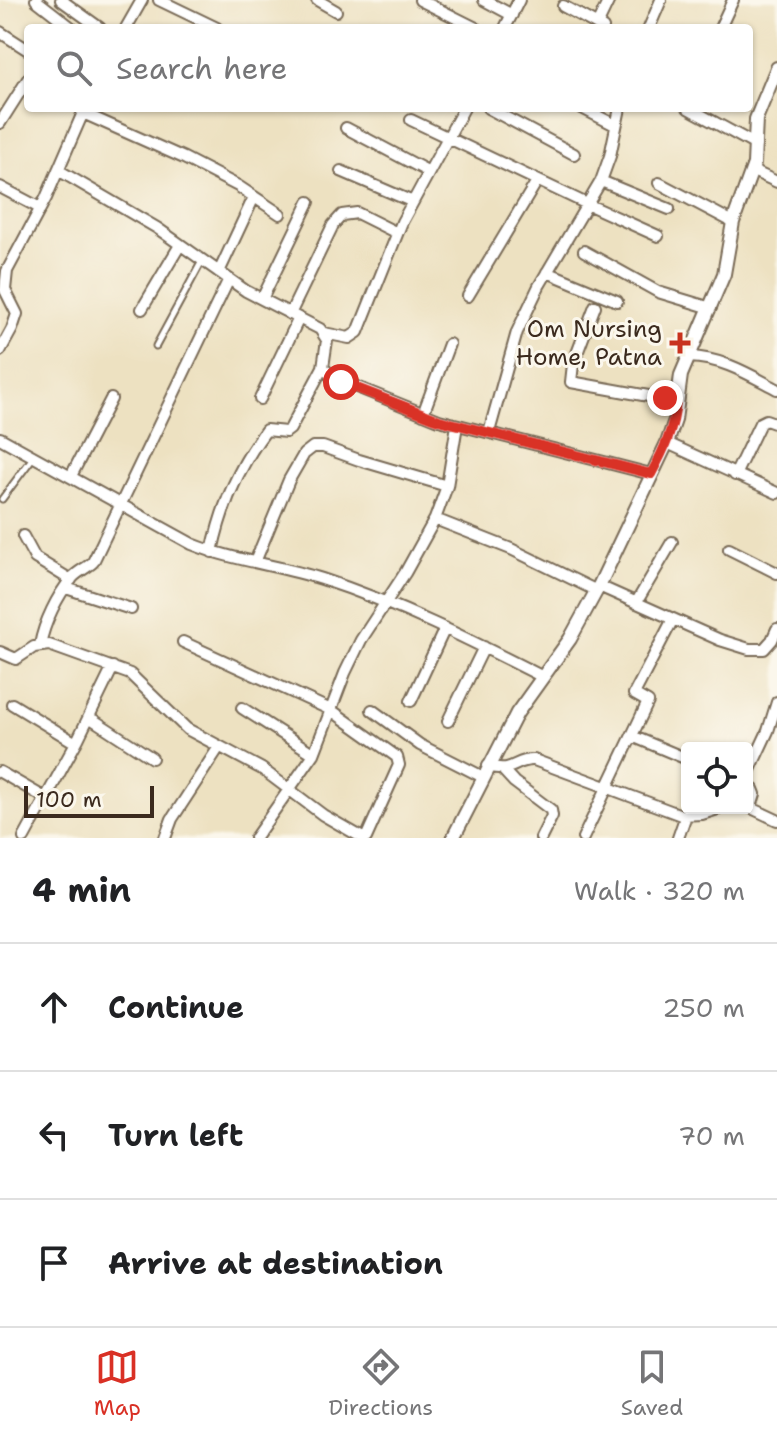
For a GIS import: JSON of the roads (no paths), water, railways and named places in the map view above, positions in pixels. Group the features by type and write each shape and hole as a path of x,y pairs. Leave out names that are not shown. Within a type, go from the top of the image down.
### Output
{"street":[{"path":"36,0 67,24"},
{"path":"61,0 94,24"},
{"path":"128,24 142,0"},
{"path":"159,0 209,24"},
{"path":"317,0 336,11"},
{"path":"420,0 468,24"},
{"path":"484,0 512,15"},
{"path":"507,24 519,0"},
{"path":"601,24 609,0"},
{"path":"651,24 661,0"},
{"path":"722,24 733,0"},
{"path":"563,6 596,24"},
{"path":"0,32 24,47"},
{"path":"453,838 517,713 561,652 598,588 667,443 675,420 678,383 724,274 733,222 753,171 756,119 775,76"},
{"path":"0,123 24,85"},
{"path":"0,351 17,314 2,288 10,263 40,208 83,112"},
{"path":"88,112 184,158 280,214"},
{"path":"58,170 133,213 262,299 324,333 349,338 355,336 397,233 462,112"},
{"path":"495,112 574,154"},
{"path":"590,112 615,125"},
{"path":"489,432 511,347 547,272 601,181 610,156 619,112"},
{"path":"695,112 756,145"},
{"path":"411,120 658,236"},
{"path":"346,128 429,172"},
{"path":"341,171 413,202"},
{"path":"753,171 777,182"},
{"path":"468,296 537,181"},
{"path":"601,181 669,209"},
{"path":"659,183 733,222"},
{"path":"0,187 40,208"},
{"path":"219,272 254,197"},
{"path":"262,299 309,202"},
{"path":"260,399 333,225 342,215 357,213 397,233"},
{"path":"142,309 180,245"},
{"path":"584,251 658,292 711,308"},
{"path":"547,272 617,301"},
{"path":"40,645 48,620 68,584 93,562 229,279"},
{"path":"595,306 573,364 571,382 676,401"},
{"path":"212,552 223,507 255,447 266,430 286,432 290,429 323,367 327,340 324,333"},
{"path":"423,414 449,344"},
{"path":"689,357 730,365 777,389"},
{"path":"323,367 326,373 341,382 423,414 651,474"},
{"path":"71,476 111,399"},
{"path":"735,475 760,423 766,420 777,424"},
{"path":"255,838 314,754 357,647 405,573 435,519 447,486 457,425"},
{"path":"0,438 121,506 212,552 313,576 385,601 541,676"},
{"path":"667,443 777,493"},
{"path":"255,562 289,480 304,454 313,447 323,447 447,486"},
{"path":"435,519 738,646 764,649 777,655"},
{"path":"23,536 35,558 68,584 131,609"},
{"path":"636,603 672,542"},
{"path":"729,549 777,573"},
{"path":"583,838 648,702 634,694 673,619"},
{"path":"411,701 445,628"},
{"path":"764,649 777,629"},
{"path":"0,652 16,659 40,645 58,646 137,679 179,723 262,769 323,815 364,838 382,805 399,761 394,753 331,710 183,642"},
{"path":"448,721 484,647"},
{"path":"25,837 113,667"},
{"path":"753,763 777,702"},
{"path":"12,704 76,743"},
{"path":"242,708 314,754"},
{"path":"372,710 420,745 486,772 511,769 524,760 534,760 670,812 702,814"},
{"path":"89,717 152,758"},
{"path":"632,736 681,756"},
{"path":"165,838 172,819 219,747"},
{"path":"503,770 551,810 552,816 541,838"},
{"path":"0,772 47,799"},
{"path":"753,808 777,819"},
{"path":"678,838 686,815"}],"lane":[{"path":"156,346 202,260"},
{"path":"2,499 34,455"}],"place":[{"name":"Om Nursing Home, Patna","path":"680,343"}]}
